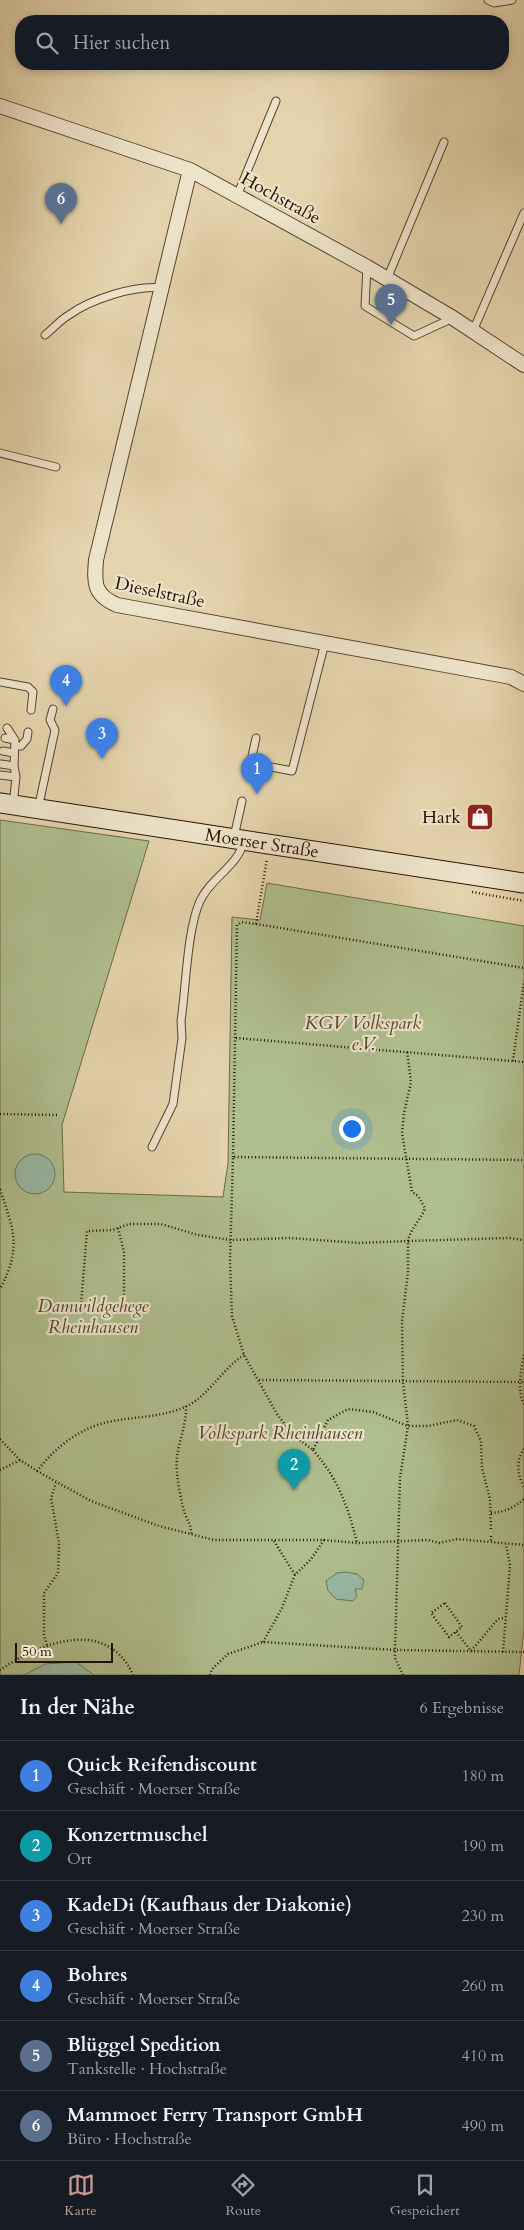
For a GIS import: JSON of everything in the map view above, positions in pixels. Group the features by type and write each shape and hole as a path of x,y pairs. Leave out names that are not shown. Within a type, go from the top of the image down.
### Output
{"main road":[{"name":"Moerser Straße","path":"6,804 524,883"}],"street":[{"name":"Hochstraße","path":"0,106 190,170 367,267 453,318 524,365"},
{"name":"Dieselstraße","path":"190,170 96,560 96,586 102,598 117,604 511,677 524,684"}],"lane":[{"path":"488,0 494,3 512,0"},
{"path":"237,196 276,101"},
{"path":"387,279 444,142"},
{"path":"473,331 524,213"},
{"path":"367,267 365,306 390,323 414,336 453,318"},
{"path":"45,335 69,315 90,303 139,288 162,288"},
{"path":"0,453 56,467"},
{"path":"256,738 250,766 292,771 325,643"},
{"path":"0,682 28,687 33,692 31,710"},
{"path":"38,809 55,730 50,720 52,709"},
{"path":"6,804 16,777 14,766 15,746 7,728"},
{"path":"4,751 15,746 21,746 27,739 28,732"},
{"path":"5,738 15,746"},
{"path":"1,764 14,766"},
{"path":"0,775 16,777"},
{"path":"152,1147 173,1104 182,1038 181,1021 195,914 210,886 242,853 239,839 242,801"}],"path":[{"path":"256,924 267,857"},
{"path":"357,1543 348,1506 327,1466 313,1450 293,1435 277,1414 244,1355 232,1316 231,1240 237,925 242,922 256,924 524,968"},
{"path":"513,1061 524,981"},
{"path":"236,1038 524,1062"},
{"path":"403,1675 395,1658 400,1478 408,1426 403,1382 402,1321 408,1272 409,1234 425,1208 418,1196 412,1192 402,1133 404,1114 412,1082 407,1051"},
{"path":"0,1114 58,1114"},
{"path":"233,1157 524,1160"},
{"path":"0,1189 15,1240 14,1257 0,1289"},
{"path":"118,1228 124,1252 124,1304 81,1305 87,1231 118,1228 129,1224 161,1224 198,1236 231,1240 290,1238 358,1243 509,1238 524,1240"},
{"path":"38,1471 70,1438 89,1428 109,1422 161,1415 186,1406 208,1388 230,1364 244,1355"},
{"path":"524,1355 522,1401 524,1404"},
{"path":"259,1380 523,1382"},
{"path":"186,1406 186,1414 176,1454 177,1472 185,1514 192,1529 191,1536"},
{"path":"313,1450 328,1420 348,1409 372,1412 408,1426 428,1426 457,1420 474,1426 481,1441 482,1468 490,1499 491,1529"},
{"path":"0,1439 20,1460 56,1483 91,1501 191,1536 235,1542 324,1540 357,1543 428,1540 439,1543 457,1539 524,1545"},
{"path":"524,1449 520,1453 518,1470 524,1487"},
{"path":"0,1470 20,1460"},
{"path":"47,1644 44,1635 44,1594 58,1573 58,1543 51,1498 56,1483"},
{"path":"491,1512 502,1512 517,1506 524,1499"},
{"path":"491,1536 491,1542"},
{"path":"263,1642 282,1608 295,1575 311,1559 324,1540"},
{"path":"274,1541 295,1575"},
{"path":"503,1652 504,1618 510,1565 506,1544"},
{"path":"445,1604 462,1627 456,1632 449,1637 431,1614 445,1604"},
{"path":"471,1651 498,1619 504,1618"},
{"path":"456,1632 471,1651"},
{"path":"0,1670 47,1644 86,1640 110,1645 128,1665 133,1675"},
{"path":"210,1675 212,1669 228,1654 263,1642 395,1650 524,1652"}],"green space":[{"name":"Volkspark Rheinhausen","path":"0,820 149,841 62,1125 64,1192 223,1197 228,1163 232,917 260,920 267,883 524,926 524,1629 519,1675 0,1675"}],"shaded area":[{"path":"39,1154 46,1157 52,1163 55,1174 54,1182 46,1191 39,1194 31,1194 24,1191 16,1182 15,1170 18,1163 27,1155"},
{"path":"337,1573 357,1574 364,1580 362,1589 355,1589 357,1596 353,1601 336,1599 328,1591 326,1581"},
{"path":"76,1662 94,1675 24,1675 45,1664"}],"place":[{"name":"Mammoet Ferry Transport GmbH","path":"61,224"},
{"name":"Blüggel Spedition","path":"391,325"},
{"name":"Bohres","path":"66,706"},
{"name":"KadeDi (Kaufhaus der Diakonie)","path":"102,759"},
{"name":"Quick Reifendiscount","path":"257,794"},
{"name":"Hark","path":"480,817"},
{"name":"Konzertmuschel","path":"294,1490"}],"park label":[{"name":"KGV Volkspark e.V.","path":"363,1033"},
{"name":"Damwildgehege Rheinhausen","path":"93,1316"}]}
